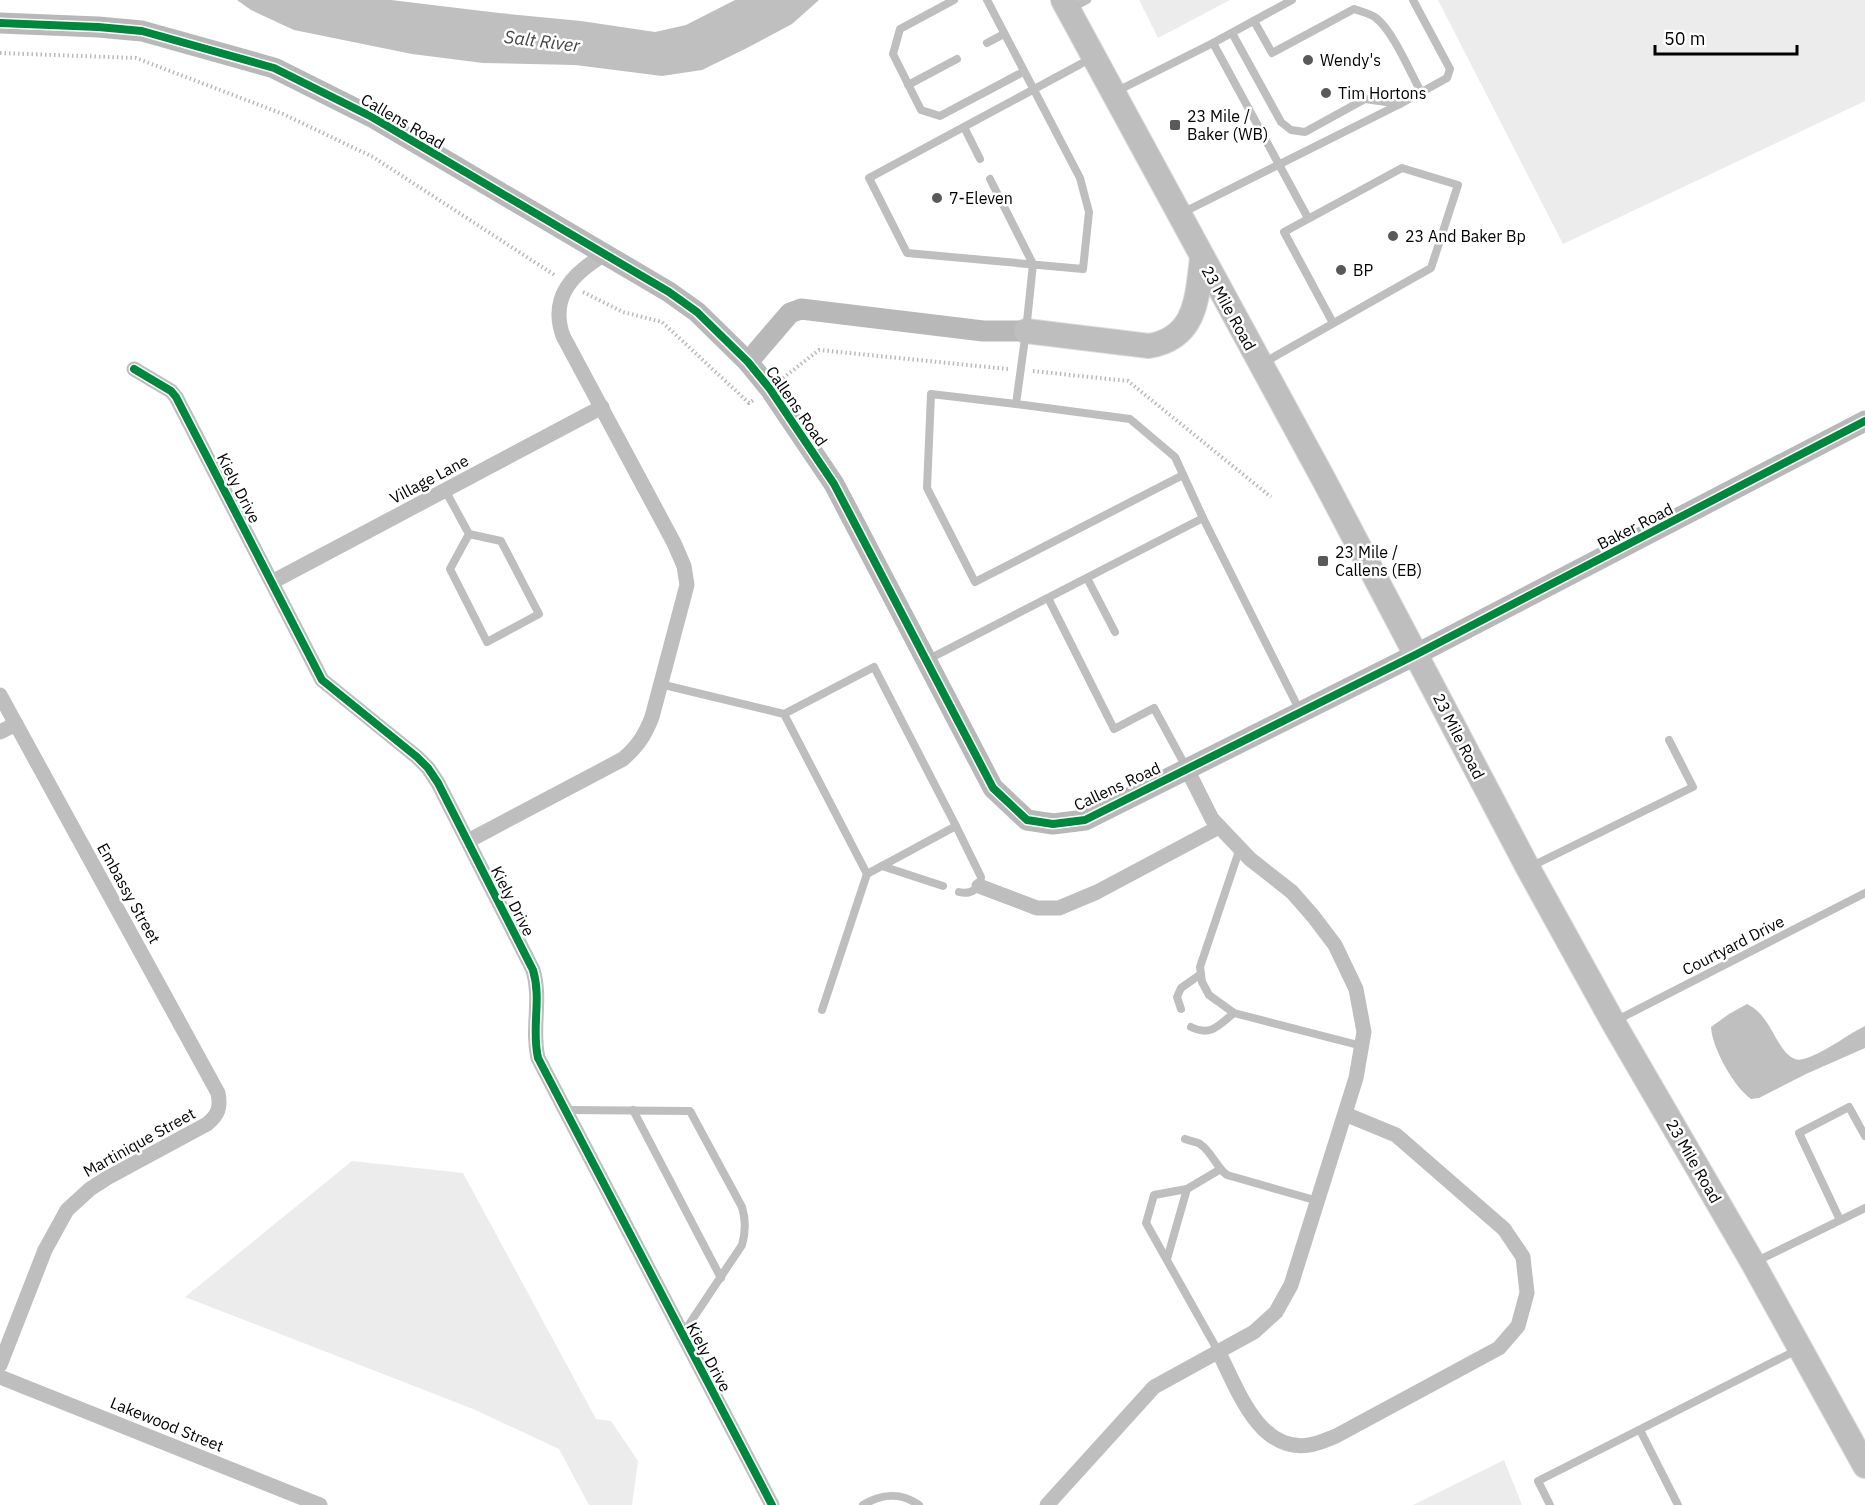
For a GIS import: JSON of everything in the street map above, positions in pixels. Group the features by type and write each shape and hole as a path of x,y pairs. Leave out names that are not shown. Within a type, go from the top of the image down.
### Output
{"main road":[{"name":"23 Mile Road","path":"1073,3 1094,57 1417,654 1528,868 1613,1022 1801,1348 1865,1466"},
{"path":"1026,331 1149,346 1158,344 1176,335 1184,328 1191,316 1196,300 1202,258"}],"street":[{"name":"Callens Road","path":"0,23 87,26 142,31 274,68 372,117 669,292 697,312 748,362 770,389 834,484 993,788 1027,820 1053,824 1085,820 1417,654"},
{"path":"468,841 623,759 637,747 645,734 687,585 687,576 674,543 559,325 558,312 562,296 576,275 605,254"},
{"path":"748,362 790,314 801,309 983,331 1026,331"},
{"name":"Kiely Drive","path":"134,369 171,391 176,397 322,680 428,768 468,841 533,970 537,984 538,1002 534,1042 538,1058 772,1505"},
{"name":"Village Lane","path":"272,582 602,407"},
{"name":"Baker Road","path":"1417,654 1865,421"},
{"name":"Embassy Street","path":"0,695 218,1093 219,1111"},
{"path":"0,732 16,724"},
{"path":"1053,1502 1154,1387 1254,1332 1276,1312 1291,1286 1356,1078 1362,1046 1364,1032 1356,989 1335,945 1292,891 1250,859 1212,819 1187,769"},
{"path":"979,886 1037,908 1059,908 1097,892 1219,826"},
{"name":"Martinique Street","path":"0,1365 45,1250 67,1210 90,1189 207,1125 219,1111"},
{"path":"1218,1351 1249,1412 1264,1432 1286,1443 1309,1446 1336,1436 1499,1348 1518,1326 1527,1293 1523,1257 1504,1229 1396,1135 1345,1113"},
{"name":"Lakewood Street","path":"0,1377 320,1505"}],"lane":[{"path":"954,0 900,29 893,54 921,110 940,116 1023,72"},
{"path":"987,0 1032,90 1080,178 1089,212 1083,269 907,253 869,178 963,127 1032,90 1094,57"},
{"path":"1114,93 1292,0"},
{"path":"1179,215 1447,78 1450,69 1413,0"},
{"path":"1254,21 1272,53 1353,9 1369,14 1387,30 1421,92"},
{"path":"1232,33 1281,122 1291,130 1305,132 1365,99 1400,104"},
{"path":"987,43 1004,34"},
{"path":"1213,43 1308,218"},
{"path":"908,85 957,59"},
{"path":"963,127 980,159"},
{"path":"1261,365 1431,268 1458,185 1402,168 1284,232 1333,323"},
{"path":"990,179 1033,264 1016,404"},
{"path":"1183,475 975,582 927,488 931,394 1130,419 1175,457 1300,712"},
{"path":"445,490 469,534 501,541 539,614 487,642 450,569 469,534"},
{"path":"926,661 1203,518"},
{"path":"1088,578 1115,632"},
{"path":"1048,598 1114,729 1154,708 1187,769"},
{"path":"660,684 784,714 874,667 981,877 979,886 970,892 960,892"},
{"path":"784,714 867,874"},
{"path":"1528,868 1694,787 1670,740"},
{"path":"822,1010 867,874 956,826"},
{"path":"1240,848 1200,967 1202,982 1209,995 1234,1013 1362,1046"},
{"path":"882,866 943,886"},
{"name":"Courtyard Drive","path":"1613,1022 1865,893"},
{"path":"1181,1009 1177,997 1180,988 1201,974"},
{"path":"1191,1027 1200,1032 1214,1030 1234,1013"},
{"path":"1840,1220 1798,1132 1848,1107 1865,1136"},
{"path":"565,1110 690,1111 742,1207 746,1232 742,1245 682,1335"},
{"path":"633,1110 721,1278"},
{"path":"1185,1139 1200,1144 1215,1161 1219,1170 1227,1176 1318,1201"},
{"path":"1218,1351 1146,1223 1154,1195 1187,1189 1219,1170"},
{"path":"1167,1259 1187,1189"},
{"path":"1753,1263 1865,1208"},
{"path":"1550,1505 1538,1480 1801,1348"},
{"path":"1640,1430 1678,1505"},
{"path":"863,1505 882,1496 892,1495 903,1497 919,1505"}],"shaded area":[{"path":"1139,0 1230,0 1158,38"},
{"path":"1438,0 1865,0 1865,101 1563,244"},
{"path":"352,1161 463,1173 596,1419 611,1421 638,1461 632,1505 589,1505 559,1449 473,1409 185,1297"},
{"path":"1504,1460 1522,1505 1413,1505"}],"water":[{"name":"Salt River","path":"237,0 391,0 581,21 655,32 686,25 735,0 819,0 792,24 702,70 662,76 575,65 483,63 412,54 294,30 251,10"},
{"path":"1747,1004 1762,1016 1783,1049 1795,1059 1804,1059 1819,1053 1865,1026 1865,1048 1759,1098 1751,1099 1738,1086 1725,1066 1715,1045 1711,1027"}],"cycle path":[{"path":"0,23 142,31 274,68 372,117 669,292 697,312 748,362 770,389 834,484 993,788 1027,820 1053,824 1085,820 1417,654 1865,421"},
{"path":"134,369 171,391 176,397 322,680 417,757 438,783 533,970 537,992 536,1047 538,1058 772,1505"}],"place":[{"name":"Wendy's","path":"1308,60"},
{"name":"Tim Hortons","path":"1326,93"},
{"name":"23 Mile / Baker (WB)","path":"1175,125"},
{"name":"7-Eleven","path":"937,198"},
{"name":"23 And Baker Bp","path":"1393,236"},
{"name":"BP","path":"1341,270"},
{"name":"23 Mile / Callens (EB)","path":"1323,561"}]}
